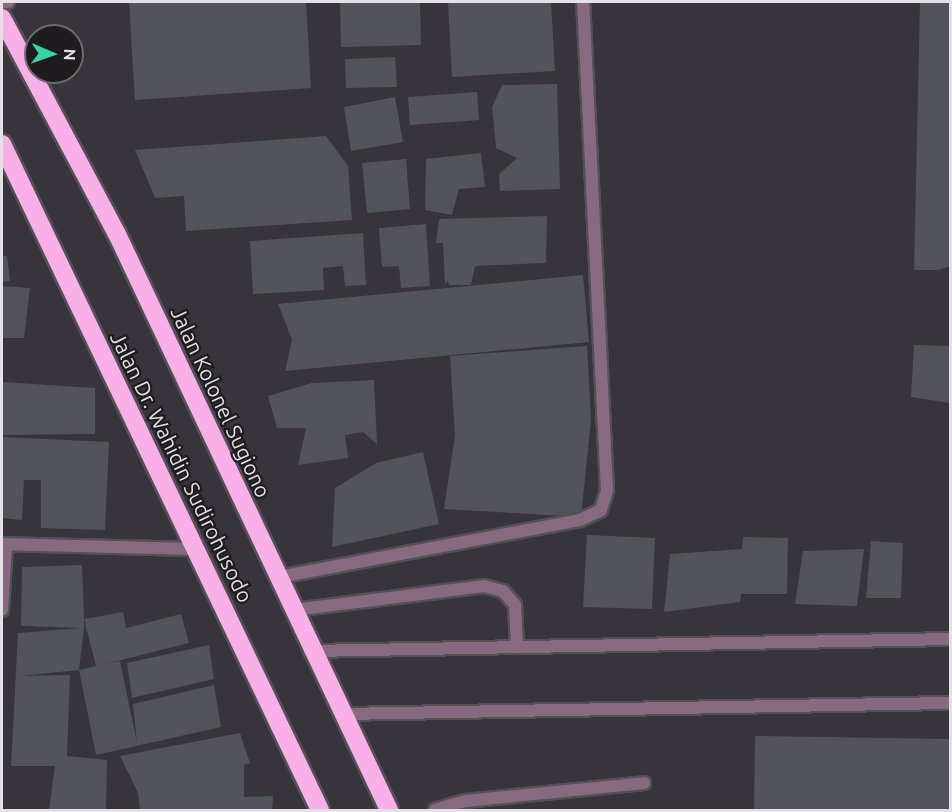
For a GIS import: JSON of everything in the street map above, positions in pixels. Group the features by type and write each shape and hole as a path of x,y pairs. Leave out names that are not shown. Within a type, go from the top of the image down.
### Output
{"highway":[{"name":"Jalan Kolonel Sugiono","path":"2,18 117,234 279,577 310,651 389,810"},
{"name":"Jalan Dr. Wahidin Sudirohusodo","path":"2,144 320,810"}],"street":[{"path":"2,2 8,2"},
{"path":"279,577 580,520 601,510 607,490 583,2"},
{"path":"2,610 4,544 197,549"},
{"path":"294,610 484,586 503,591 514,604 517,648"},
{"path":"310,651 951,639"},
{"path":"342,714 951,703"},
{"path":"435,810 465,801 644,783"}],"building":[{"path":"129,2 306,2 311,88 135,100"},
{"path":"340,2 420,2 421,45 341,47"},
{"path":"448,2 551,2 555,71 452,77"},
{"path":"920,2 950,2 950,266 939,270 914,270"},
{"path":"395,57 397,87 346,88 345,59"},
{"path":"557,84 560,189 500,191 499,174 517,158 496,148 492,107 502,85"},
{"path":"477,92 479,120 410,125 408,97"},
{"path":"395,97 403,142 351,151 344,107"},
{"path":"326,136 348,166 352,220 186,231 184,196 155,198 135,150"},
{"path":"481,153 485,187 459,189 452,215 425,210 426,159"},
{"path":"406,159 410,209 367,213 362,163"},
{"path":"547,216 546,263 475,266 471,285 449,285 448,281 445,285 443,243 436,243 439,219"},
{"path":"426,224 430,286 401,288 399,266 382,267 379,228"},
{"path":"363,233 366,285 345,286 343,266 323,268 324,290 253,294 250,241"},
{"path":"2,256 7,256 10,281 2,282"},
{"path":"583,275 589,342 285,371 292,340 278,304"},
{"path":"2,286 30,288 24,338 2,338"},
{"path":"914,345 950,346 950,403 911,397"},
{"path":"587,346 591,420 581,517 444,509 455,435 450,356"},
{"path":"374,380 377,444 363,432 345,435 348,458 298,465 306,428 277,428 268,396 312,383"},
{"path":"2,382 95,388 95,434 2,435"},
{"path":"2,437 109,442 105,530 41,528 41,480 24,480 22,520 2,518"},
{"path":"423,452 439,524 332,547 335,488 376,463"},
{"path":"587,535 655,538 652,609 583,607"},
{"path":"743,537 788,538 787,594 741,594 740,602 664,612 670,554 742,549"},
{"path":"871,541 903,543 901,598 866,598"},
{"path":"864,549 857,606 795,604 803,551"},
{"path":"82,565 84,628 79,670 20,676 70,675 67,756 107,760 106,810 49,810 55,766 11,766 18,633 82,628 21,626 22,567"},
{"path":"123,612 126,628 181,614 189,643 105,664 120,661 137,743 133,704 214,685 221,727 96,755 79,670 96,666 84,619"},
{"path":"209,645 214,679 132,698 127,663"},
{"path":"240,733 250,763 244,765 244,797 273,796 272,810 140,810 138,793 120,756"},
{"path":"755,736 950,739 950,810 754,810"}]}
